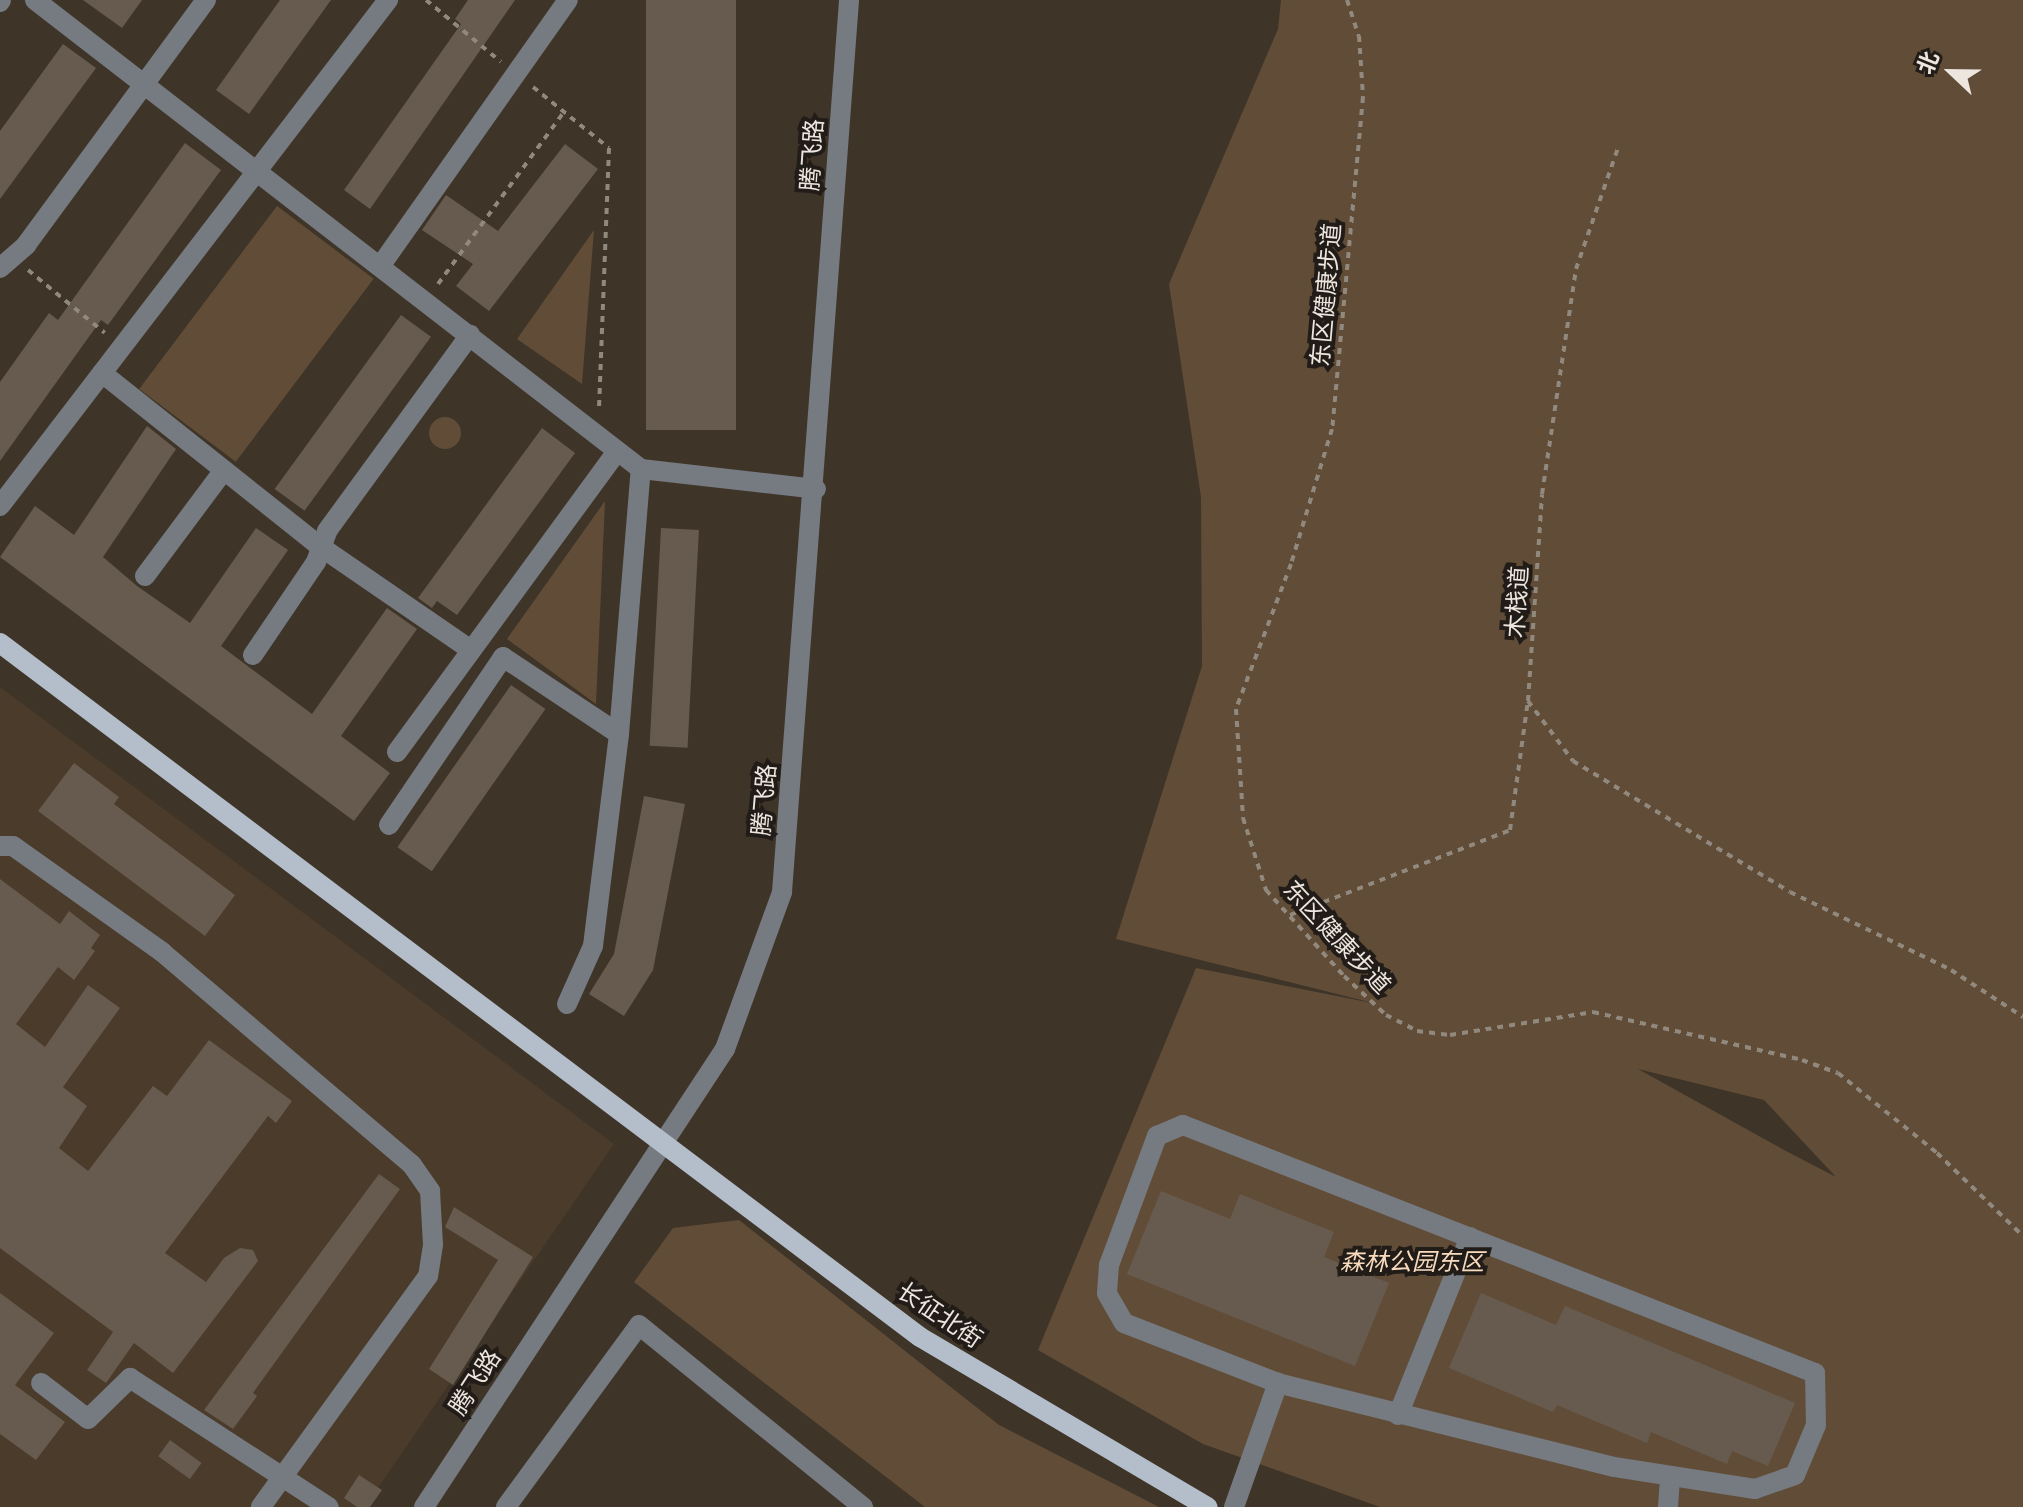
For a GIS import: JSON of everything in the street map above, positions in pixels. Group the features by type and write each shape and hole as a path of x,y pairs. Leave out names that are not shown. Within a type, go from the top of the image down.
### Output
{"main road":[{"name":"长征北街","path":"0,643 662,1139 920,1337 1208,1507"}],"street":[{"path":"35,0 259,169 641,469 816,489"},
{"path":"5,262 26,245 206,0"},
{"path":"0,506 388,0"},
{"path":"381,265 568,0"},
{"name":"腾飞路","path":"430,1506 662,1139 725,1049 782,892 816,489 849,0"},
{"path":"253,655 321,547 327,531 470,335"},
{"path":"102,373 321,547 471,650"},
{"path":"397,752 617,451"},
{"path":"567,1004 593,946 619,734 641,469"},
{"path":"145,576 224,470"},
{"path":"389,825 503,657 619,734"},
{"path":"0,846 13,846 162,952 412,1165 430,1191 433,1245 428,1276 261,1507"},
{"path":"1183,1125 1815,1373 1816,1425 1795,1475 1755,1489 1670,1476 1398,1415 1278,1383 1124,1323 1107,1293 1109,1265 1157,1136 1183,1125"},
{"path":"1398,1415 1470,1237"},
{"path":"506,1507 639,1325 863,1507"},
{"path":"41,1383 88,1419 130,1378 329,1507"},
{"path":"1234,1507 1278,1383"},
{"path":"1668,1507 1670,1476"}],"path":[{"path":"426,0 609,148 598,436"},
{"name":"东区健康步道","path":"1347,0 1359,36 1363,97 1332,429 1291,564 1236,709 1243,818 1266,890 1386,1015 1417,1031 1450,1035 1593,1012 1802,1060 1838,1073 1937,1153 2023,1236"},
{"path":"426,300 564,112"},
{"name":"木栈道","path":"1290,915 1510,830 1528,701 1542,494 1576,269 1618,148"},
{"path":"5,262 123,347"},
{"path":"1528,701 1573,761 1790,892 1951,970 2023,1017"}],"shaded area":[{"path":"0,687 614,1144 365,1507 0,1507"}],"green space":[{"name":"森林公园东区","path":"1281,0 2023,0 2023,1507 1380,1507 1203,1444 1038,1350 1196,968 1377,1004 1116,939 1202,666 1201,497 1169,284 1278,29","holes":["1638,1069 1764,1100 1836,1177"]},
{"path":"277,206 374,279 236,462 139,389"},
{"path":"594,230 582,384 517,339"},
{"path":"445,417 457,421 461,433 457,445 445,449 433,445 429,433 433,421"},
{"path":"605,501 596,704 507,639"},
{"path":"739,1220 999,1425 1159,1507 925,1507 634,1282 673,1228"}],"building":[{"path":"83,0 142,0 122,28"},
{"path":"280,0 331,0 249,114 216,90"},
{"path":"468,0 515,0 370,209 344,190 461,24 455,19"},
{"path":"646,0 736,0 736,430 646,430"},
{"path":"63,44 96,68 0,199 0,131"},
{"path":"185,143 221,170 108,325 101,320 0,461 0,382 49,313 58,320"},
{"path":"565,144 598,169 489,311 456,286 473,264 422,230 446,195 498,231"},
{"path":"401,315 431,337 305,511 275,489"},
{"path":"147,426 176,449 103,557 137,586 190,623 256,528 288,550 221,646 312,714 387,608 417,629 341,736 390,773 354,821 0,557 35,506 74,535"},
{"path":"542,428 575,453 457,615 437,601 432,608 418,598"},
{"path":"661,528 699,530 688,748 650,746"},
{"path":"511,685 545,709 432,871 397,847"},
{"path":"74,763 119,797 114,804 235,895 205,936 38,811"},
{"path":"644,796 685,804 653,970 624,1016 589,994 614,954"},
{"path":"0,879 60,924 69,911 100,935 91,948 95,951 74,980 58,967 16,1024 45,1047 88,985 120,1008 63,1087 87,1106 59,1148 88,1171 153,1086 167,1096 209,1040 292,1101 276,1123 268,1116 165,1253 206,1282 224,1258 240,1248 253,1250 258,1261 173,1373 134,1343 106,1383 87,1370 113,1332 0,1248"},
{"path":"379,1174 400,1189 253,1393 257,1396 233,1429 204,1410"},
{"path":"1161,1191 1230,1219 1240,1194 1334,1232 1324,1257 1389,1283 1355,1366 1127,1274"},
{"path":"454,1207 533,1257 453,1385 429,1369 498,1260 445,1227"},
{"path":"0,1293 54,1333 15,1385 65,1422 36,1460 0,1434"},
{"path":"1481,1293 1556,1325 1565,1306 1795,1403 1768,1466 1732,1451 1727,1464 1651,1432 1647,1443 1557,1405 1553,1412 1449,1368"},
{"path":"170,1440 202,1463 190,1479 158,1456"},
{"path":"359,1475 382,1490 370,1507 357,1507 344,1498"}]}
